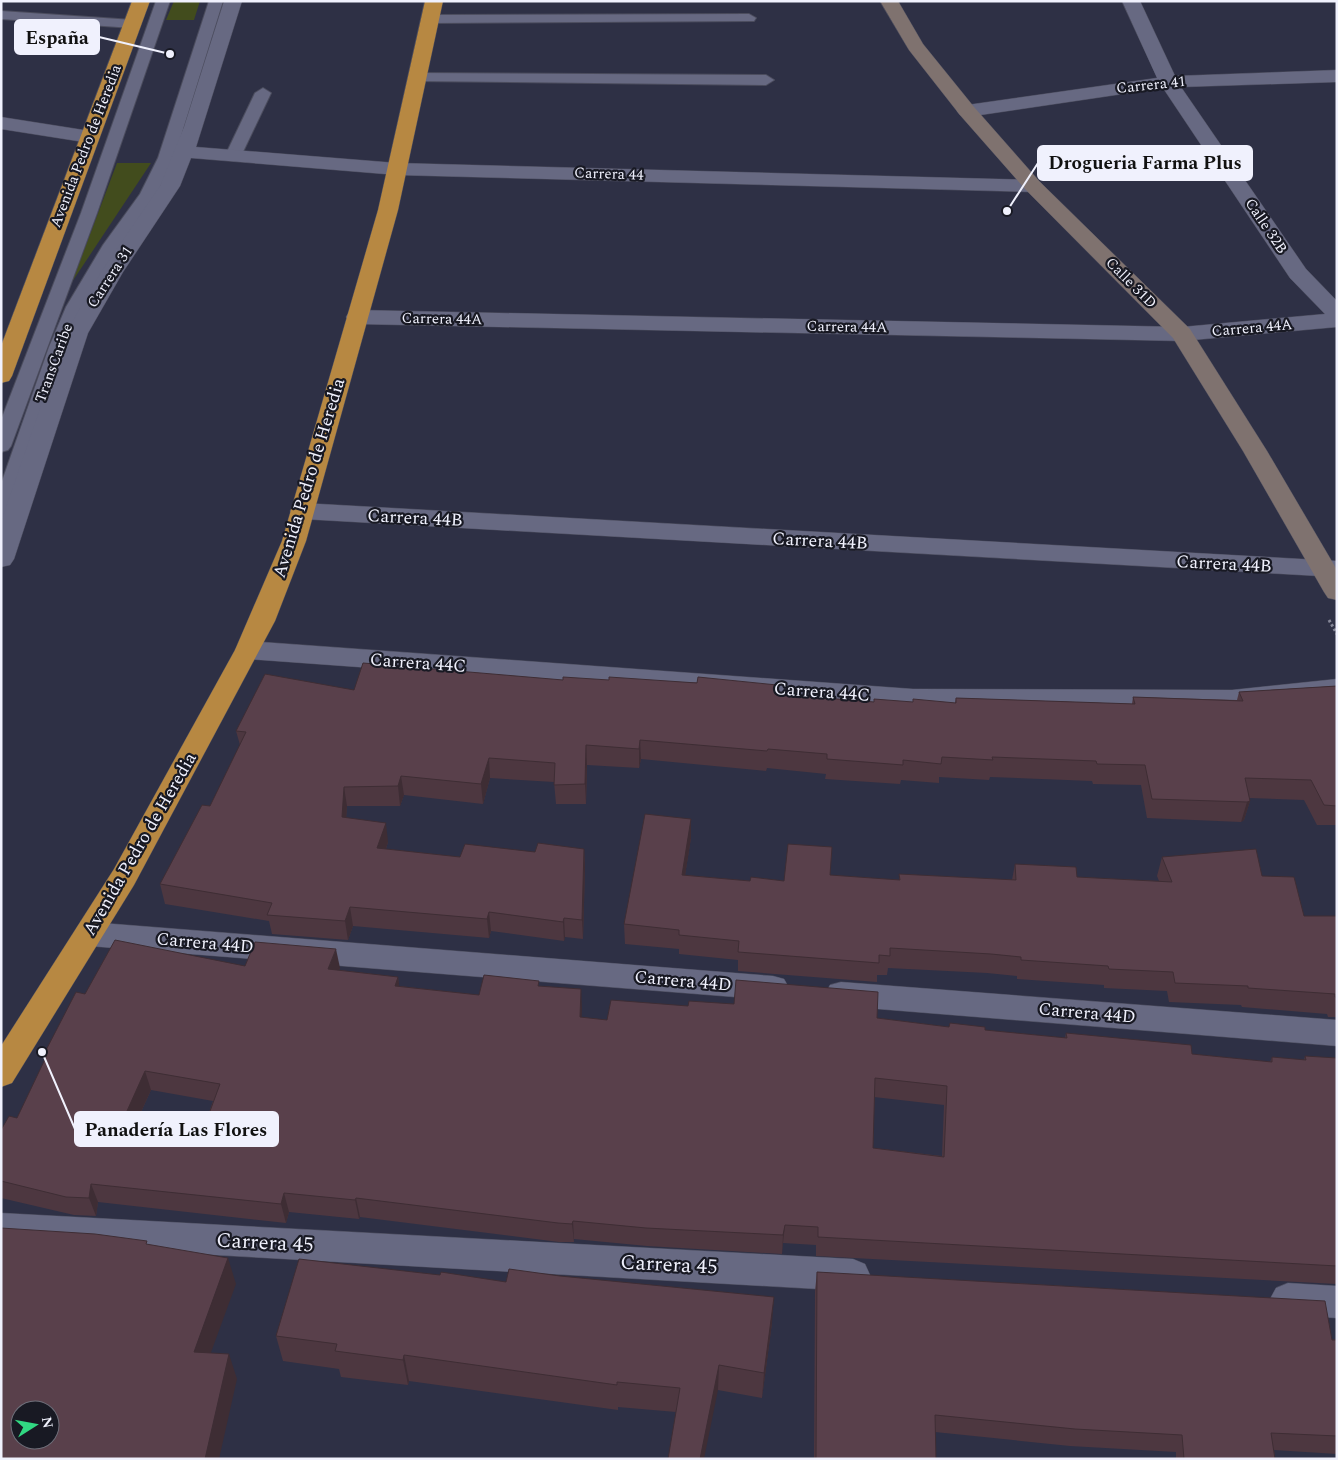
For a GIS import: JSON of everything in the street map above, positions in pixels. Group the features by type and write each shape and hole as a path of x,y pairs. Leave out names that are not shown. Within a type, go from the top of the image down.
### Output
{"highway":[{"name":"Avenida Pedro de Heredia","path":"1,376 141,1"},
{"name":"Avenida Pedro de Heredia","path":"1,1074 124,877 248,650 280,579 302,511 397,169 432,10"}],"street":[{"name":"Carrera 31","path":"1,559 77,333 112,272 170,186 185,152 233,1"},
{"name":"Calle 31D","path":"889,1 916,46 967,110 1033,186 1182,334 1330,569 1337,592"},
{"name":"Calle 32B","path":"1131,1 1168,82 1298,273 1337,314"},
{"name":"Carrera 41","path":"967,110 1168,82 1337,76"},
{"path":"1,123 90,137"},
{"name":"Carrera 44","path":"185,152 397,169 1033,186"},
{"name":"Carrera 44A","path":"357,317 1182,334 1337,320"},
{"name":"Carrera 44B","path":"302,511 1330,569"},
{"name":"Carrera 44C","path":"248,650 913,698 1232,699 1337,688"},
{"name":"Carrera 44D","path":"89,934 1337,1033"},
{"name":"Carrera 45","path":"1,1228 888,1277"},
{"path":"1257,1297 1337,1302"}],"lane":[{"name":"TransCaribe","path":"1,446 89,213 163,1"},
{"name":"TransCaribe","path":"1,513 58,347 75,308 112,245 148,195 166,158 216,1"},
{"path":"432,10 749,18"},
{"path":"1,15 132,24"},
{"path":"417,78 766,80"},
{"path":"233,156 263,93"}],"green space":[{"path":"174,1 200,1 194,20 166,20"},
{"path":"117,163 151,163 72,282"}],"building":[{"path":"363,663 563,680 563,677 609,680 609,677 697,683 698,677 777,685 775,694 874,702 874,699 913,702 913,699 956,703 956,698 1135,704 1133,697 1243,701 1239,692 1337,686 1337,806 1324,805 1311,780 1245,778 1250,801 1247,802 1152,799 1145,765 1097,764 1096,761 992,757 993,760 942,757 941,764 903,760 903,765 827,759 827,754 640,740 639,749 586,745 585,784 554,785 555,763 489,758 481,784 401,776 398,786 344,787 342,817 386,823 377,848 460,857 465,844 535,852 538,843 584,849 582,920 564,918 563,922 489,912 487,919 350,907 345,921 267,915 272,903 160,884 202,805 210,806 246,732 236,731 265,674 354,690"},
{"path":"645,814 691,819 682,875 750,881 751,877 784,881 788,844 832,847 830,875 900,880 899,874 1016,880 1015,864 1076,867 1077,877 1172,882 1162,857 1256,849 1262,876 1294,877 1304,916 1337,916 1337,997 1335,997 1335,994 1248,988 1248,986 1175,983 1173,972 1109,969 1108,966 1021,960 1021,957 991,954 890,948 890,956 879,955 879,963 738,952 739,941 679,935 679,930 624,924"},
{"path":"115,940 245,966 255,942 336,949 328,969 398,977 395,986 479,995 484,975 539,981 538,986 581,989 580,1017 607,1020 611,1000 688,1006 689,1001 734,1004 736,980 878,992 877,1018 949,1027 950,1023 985,1027 985,1030 1067,1038 1066,1033 1191,1045 1192,1054 1272,1062 1272,1057 1306,1060 1305,1056 1337,1058 1337,1266 818,1237 818,1227 785,1225 783,1235 646,1228 573,1221 572,1224 356,1198 355,1200 284,1193 281,1204 91,1184 89,1198 66,1197 1,1181 1,1130 9,1116 17,1118 47,1055 44,1054 76,992 85,994","holes":["145,1071 220,1084 199,1141 118,1131","875,1078 947,1086 944,1157 873,1148"]},
{"path":"1,1228 95,1234 147,1241 146,1244 228,1258 194,1352 229,1354 205,1459 1,1459"},
{"path":"299,1259 440,1275 441,1272 506,1282 509,1269 560,1276 774,1297 764,1373 719,1365 700,1459 668,1459 680,1388 617,1382 617,1385 404,1355 403,1360 335,1351 337,1344 276,1336"},
{"path":"817,1272 1325,1301 1332,1340 1337,1340 1337,1436 1271,1433 1275,1459 1184,1459 1182,1435 1075,1429 935,1415 936,1459 816,1459"}],"place":[{"name":"España","path":"170,54"},
{"name":"Drogueria Farma Plus","path":"1007,211"},
{"name":"Panadería Las Flores","path":"42,1052"}]}
